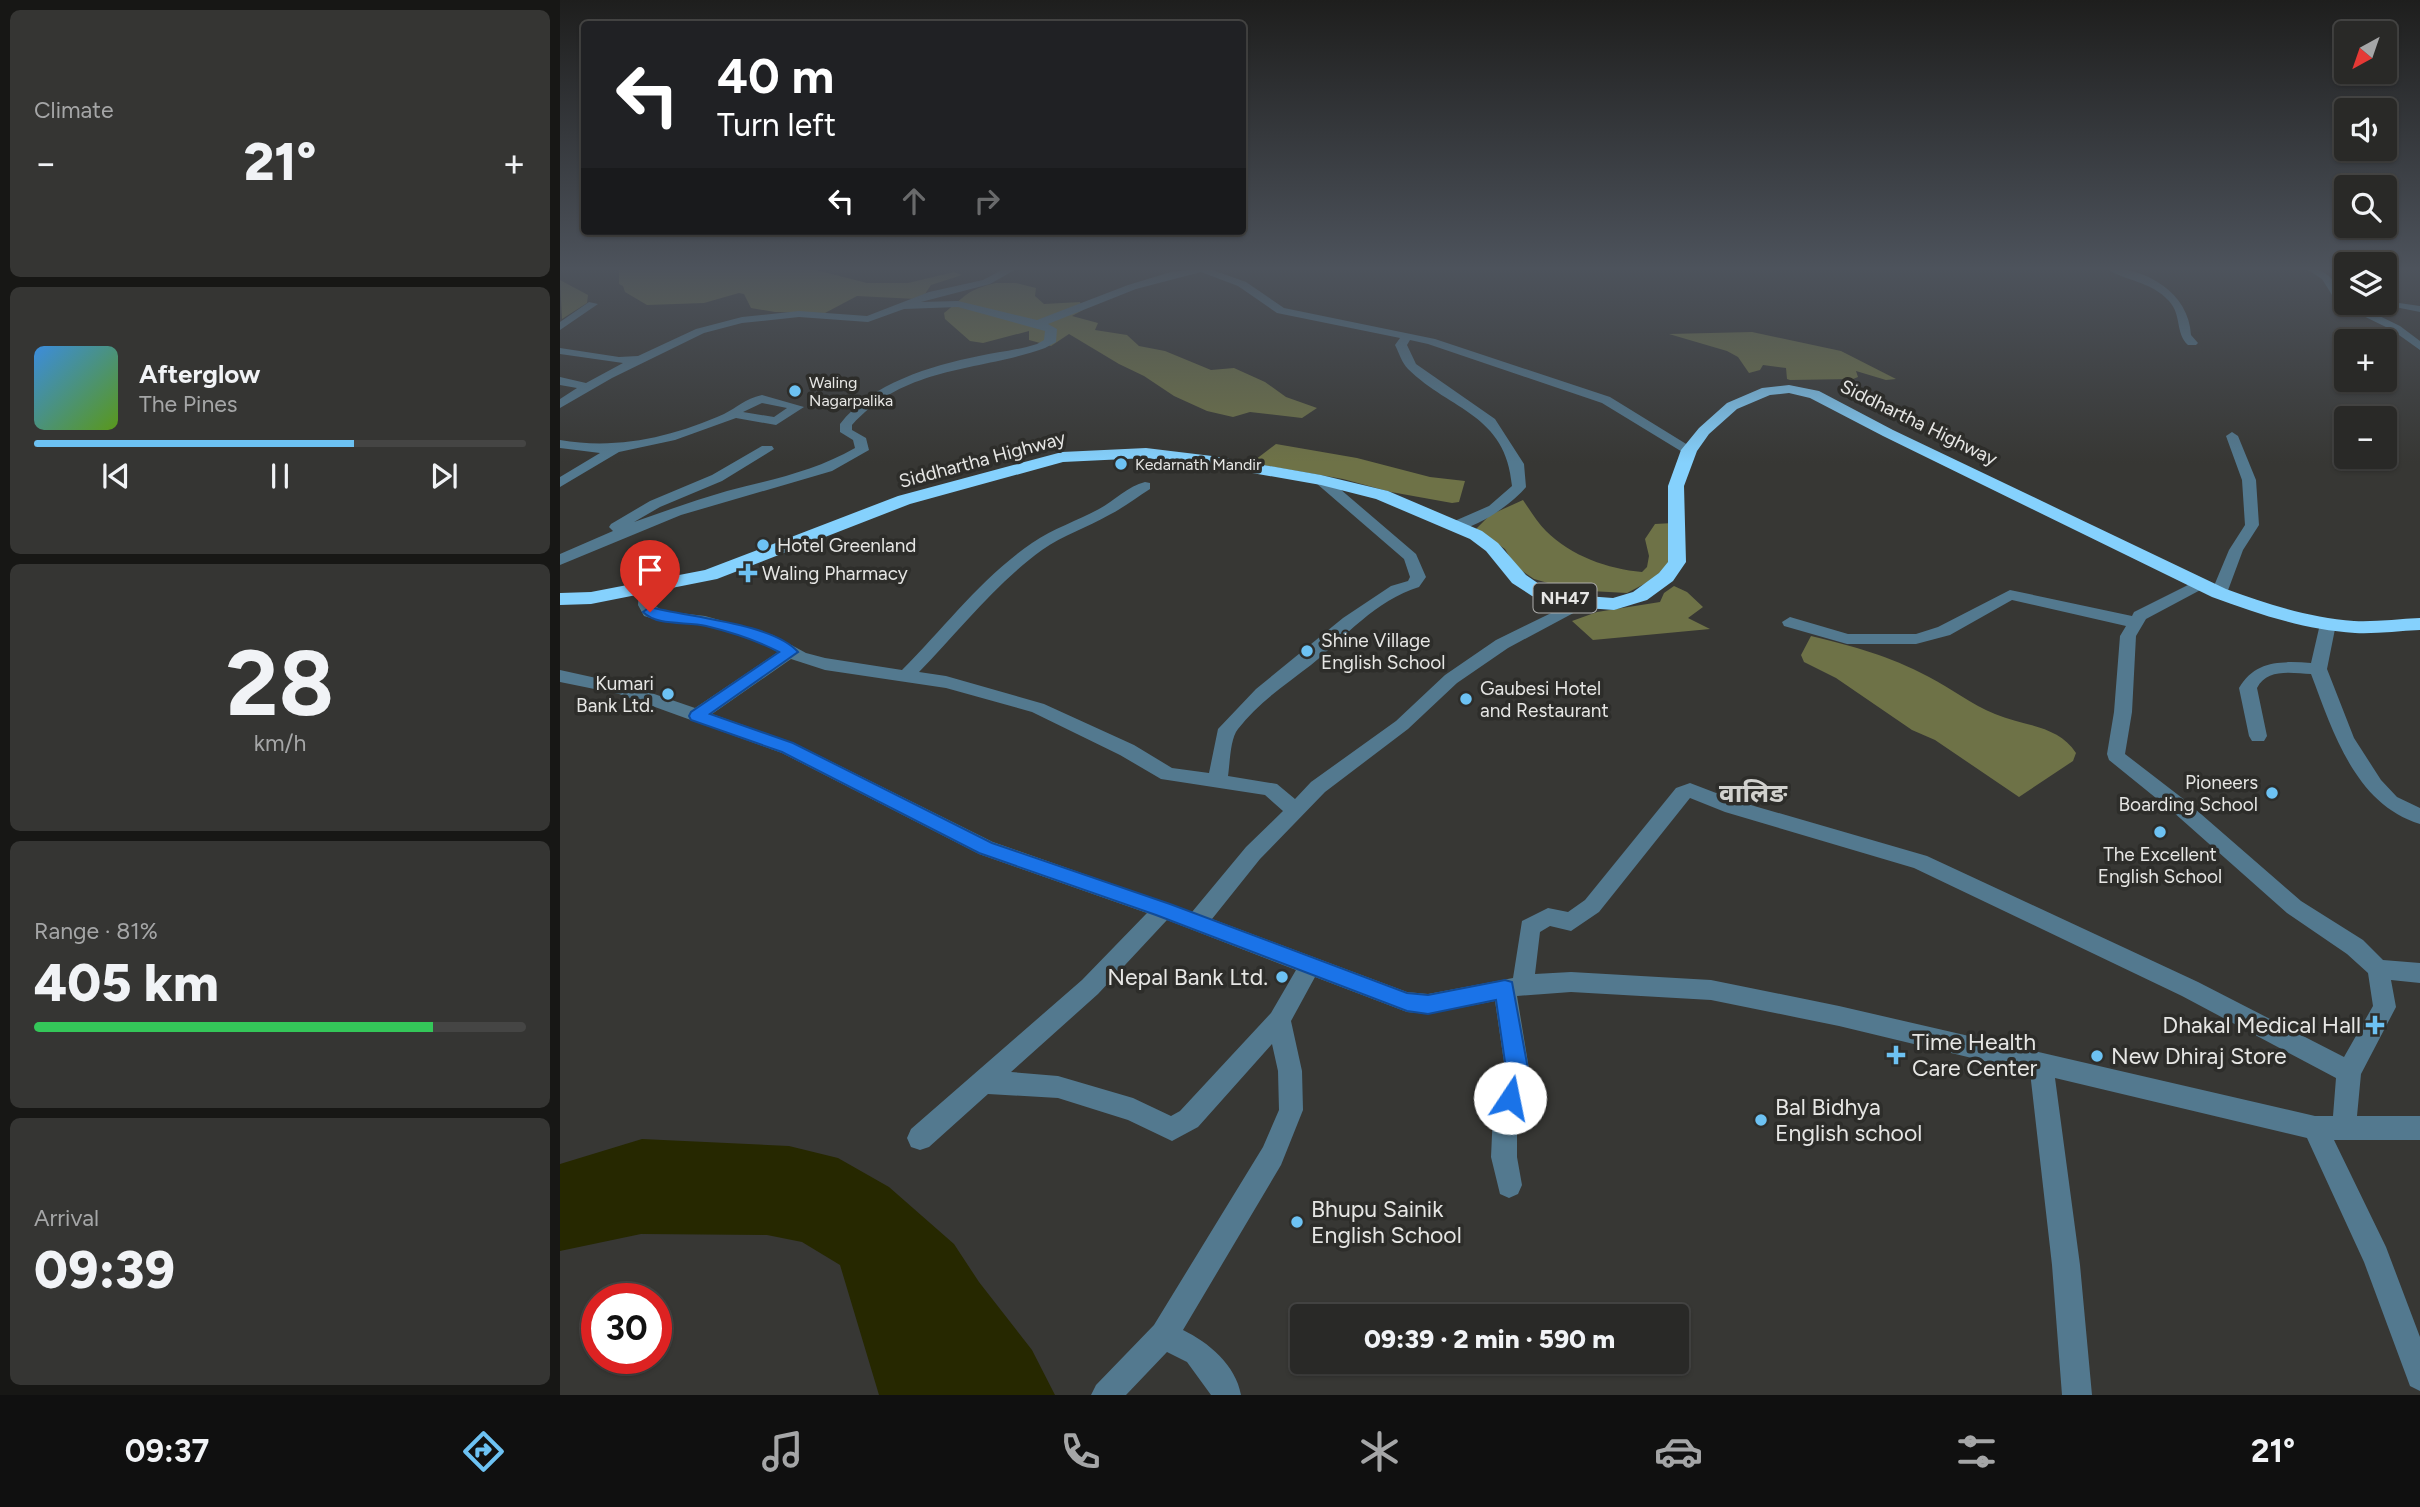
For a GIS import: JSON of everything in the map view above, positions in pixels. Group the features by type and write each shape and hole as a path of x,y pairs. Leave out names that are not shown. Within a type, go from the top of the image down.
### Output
{"highway":[{"name":"Siddhartha Highway","path":"560,599 590,598 710,575 904,500 1062,457 1146,453 1212,461 1321,480 1382,495 1476,535 1492,547 1519,579 1539,592 1586,602 1614,604 1640,596 1666,577 1677,562 1676,486 1689,450 1704,431 1732,406 1767,391 1789,389 1814,394 1888,433 2219,593 2263,609 2328,624 2356,627 2420,624"}],"street":[{"path":"560,404 638,359 695,333"},
{"path":"561,559 714,499 840,464 862,450 859,438 846,432 846,424 854,413 883,393 924,376 977,360 1032,350 1050,342 1051,333"},
{"path":"1392,333 1606,400 1689,450"},
{"path":"2185,333 2192,343"},
{"path":"2402,333 2420,347"},
{"path":"1407,336 1401,345 1411,366 1491,422 1517,464 1518,487 1494,509 1455,526"},
{"path":"560,351 619,360 638,359"},
{"path":"560,381 589,387"},
{"path":"560,444 613,450 676,436 735,414"},
{"path":"2219,593 2236,550 2252,525 2249,480 2232,436"},
{"path":"561,559 654,504 717,478 767,449"},
{"path":"560,483 613,450"},
{"path":"1217,782 1227,729 1262,693 1307,659 1349,622 1397,589 1414,584 1418,577 1411,557 1321,480"},
{"path":"907,675 943,638 971,603 1036,547 1067,528 1102,513 1145,486"},
{"path":"2201,584 2140,616 2128,636 2123,712 2116,754 2118,760 2179,806 2294,907 2356,947 2378,969 2385,1007 2349,1072 2344,1127"},
{"path":"647,587 646,605 650,612 661,616 705,621 767,639 790,652 825,664 946,682 1038,708 1127,750 1168,774 1270,789 1294,809"},
{"path":"1790,622 1847,639 1916,639 1944,631 2010,595 2043,600 2093,615 2136,622"},
{"path":"1195,923 1294,809 1402,725 1451,679 1502,644 1586,602"},
{"path":"2328,624 2318,669 2348,744 2388,800 2420,817"},
{"path":"697,716 790,652"},
{"path":"2258,736 2248,688 2250,683 2268,670 2318,669"},
{"path":"560,676 622,689 788,748 986,848 1417,1004 1514,987 1572,982 1711,990 1839,1016 2315,1128 2420,1128"},
{"path":"1510,1185 1504,1157 1505,1113 1517,1069 1514,987 1530,927 1548,917 1571,922 1592,905 1683,793 1690,790 1732,807 1920,862 2190,989 2349,1072"},
{"path":"920,1138 1090,986 1163,910"},
{"path":"983,1082 1058,1087 1133,1110 1172,1129 1189,1119 1279,1020 1310,967"},
{"path":"2378,969 2420,973"},
{"path":"1106,1395 1164,1335 1259,1179 1291,1110 1290,1071 1279,1020"},
{"path":"2041,1064 2066,1265 2077,1395"},
{"path":"2315,1128 2376,1257 2420,1376"},
{"path":"1164,1335 1197,1352 1225,1388 1226,1395"}],"shaded area":[{"path":"961,333 1021,333 983,343 970,341"},
{"path":"1029,333 1127,335 1139,346 1165,351 1211,370 1234,368 1265,382 1286,397 1317,408 1302,418 1250,412 1233,417 1207,411 1174,396 1069,334 1051,346 1029,340"},
{"path":"1757,333 1841,351 1896,379 1886,380 1856,371 1858,377 1853,379 1790,380 1787,379 1786,368 1763,365 1760,370 1749,373 1738,357 1727,351 1669,334"},
{"path":"1276,444 1357,458 1430,477 1465,481 1459,502 1452,503 1391,492 1343,479 1251,463"},
{"path":"1523,500 1543,527 1567,548 1603,564 1642,572 1647,567 1649,556 1645,539 1655,524 1673,523 1668,568 1665,573 1627,593 1572,590 1534,579 1515,566 1505,549 1476,529 1490,515"},
{"path":"1674,586 1687,592 1703,607 1688,618 1710,629 1593,640 1572,621 1597,612 1660,602 1664,593"},
{"path":"1811,636 1885,657 1937,681 1986,710 2050,732 2060,737 2076,753 2073,761 2019,797 1935,740 1912,730 1836,678 1804,662 1801,655"},
{"path":"642,1139 789,1146 838,1158 889,1187 954,1244 979,1282 1032,1350 1055,1395 879,1395 840,1265 802,1242 767,1235 641,1234 560,1251 560,1164"}],"place":[{"name":"Waling Nagarpalika","path":"795,391"},
{"name":"Kedarnath Mandir","path":"1121,464"},
{"name":"Hotel Greenland","path":"763,545"},
{"name":"Waling Pharmacy","path":"748,573"},
{"name":"Shine Village English School","path":"1307,651"},
{"name":"Kumari Bank Ltd.","path":"668,694"},
{"name":"Gaubesi Hotel and Restaurant","path":"1466,699"},
{"name":"Pioneers Boarding School","path":"2272,793"},
{"name":"The Excellent English School","path":"2160,832"},
{"name":"Nepal Bank Ltd.","path":"1282,977"},
{"name":"Dhakal Medical Hall","path":"2375,1025"},
{"name":"Time Health Care Center","path":"1896,1055"},
{"name":"New Dhiraj Store","path":"2097,1056"},
{"name":"Bal Bidhya English school","path":"1761,1120"},
{"name":"Bhupu Sainik English School","path":"1297,1222"}],"district":[{"name":"वालिङ","path":"1753,793"}],"route":[{"path":"650,612 661,616 705,621 767,639 790,652 697,716 788,748 986,848 1163,910 1407,1002 1428,1004 1505,989 1517,1069 1510,1098"}]}
